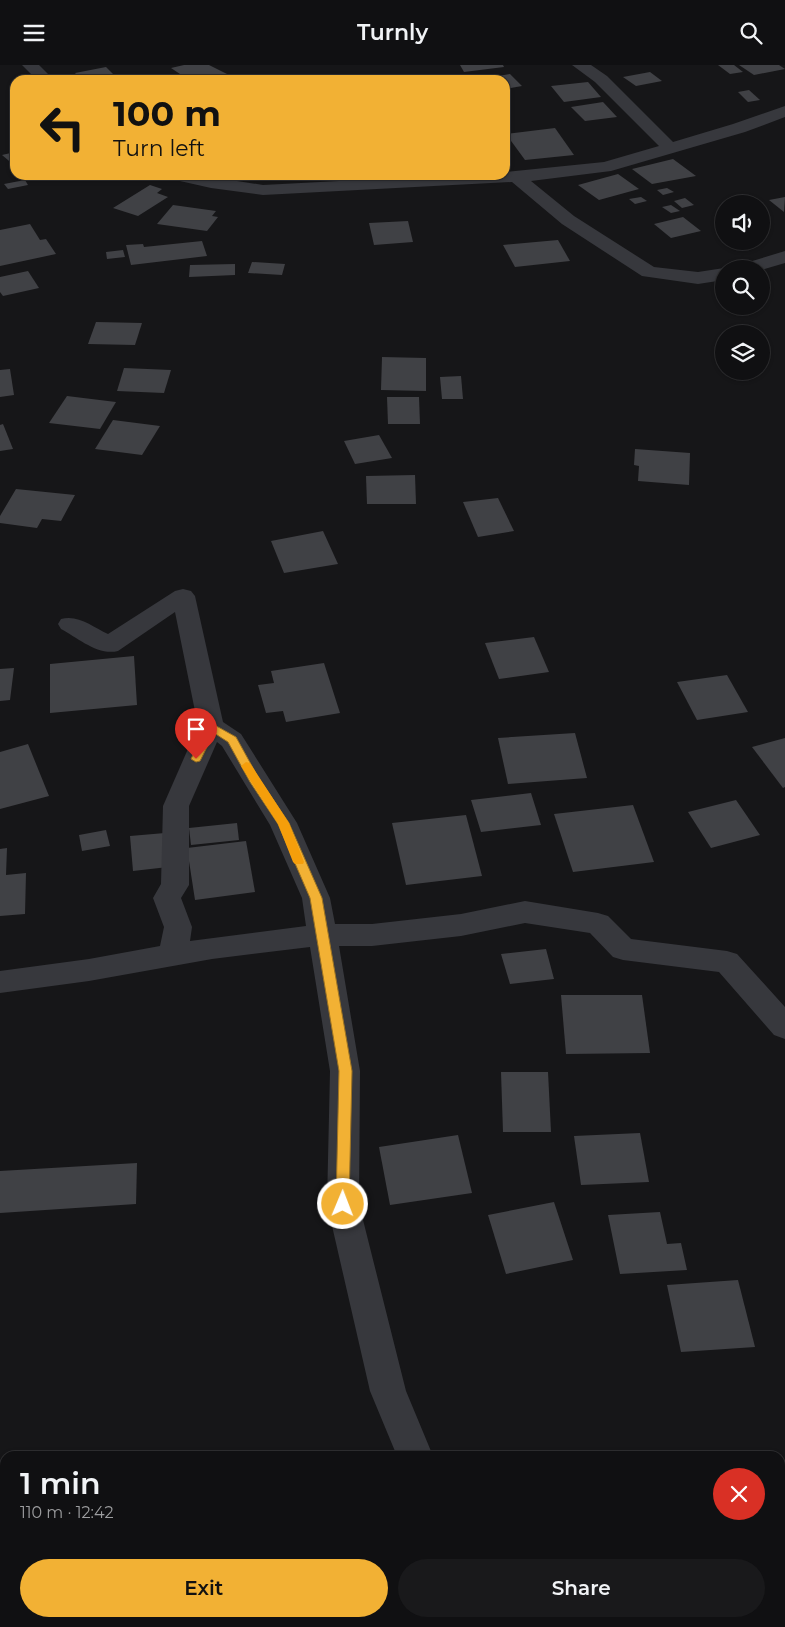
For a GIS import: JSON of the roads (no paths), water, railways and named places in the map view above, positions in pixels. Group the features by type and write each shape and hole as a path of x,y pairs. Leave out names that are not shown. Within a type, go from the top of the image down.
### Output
{"street":[{"path":"30,65 41,75"},
{"path":"580,65 601,79 671,149"},
{"path":"510,177 605,167 738,129 785,111"},
{"path":"516,177 568,220 649,272 698,278 715,275"},
{"path":"198,180 263,191 462,180"},
{"path":"770,262 785,257"},
{"path":"70,624 108,645 183,596 211,727 176,806 175,885 167,898 178,927 173,955"},
{"path":"211,727 232,740 254,779 283,823 316,898 345,1071 343,1204 388,1391 413,1451"},
{"path":"0,981 90,970 212,947 323,935 372,935 451,926 525,912 598,924 623,949 727,962 785,1027"}]}
